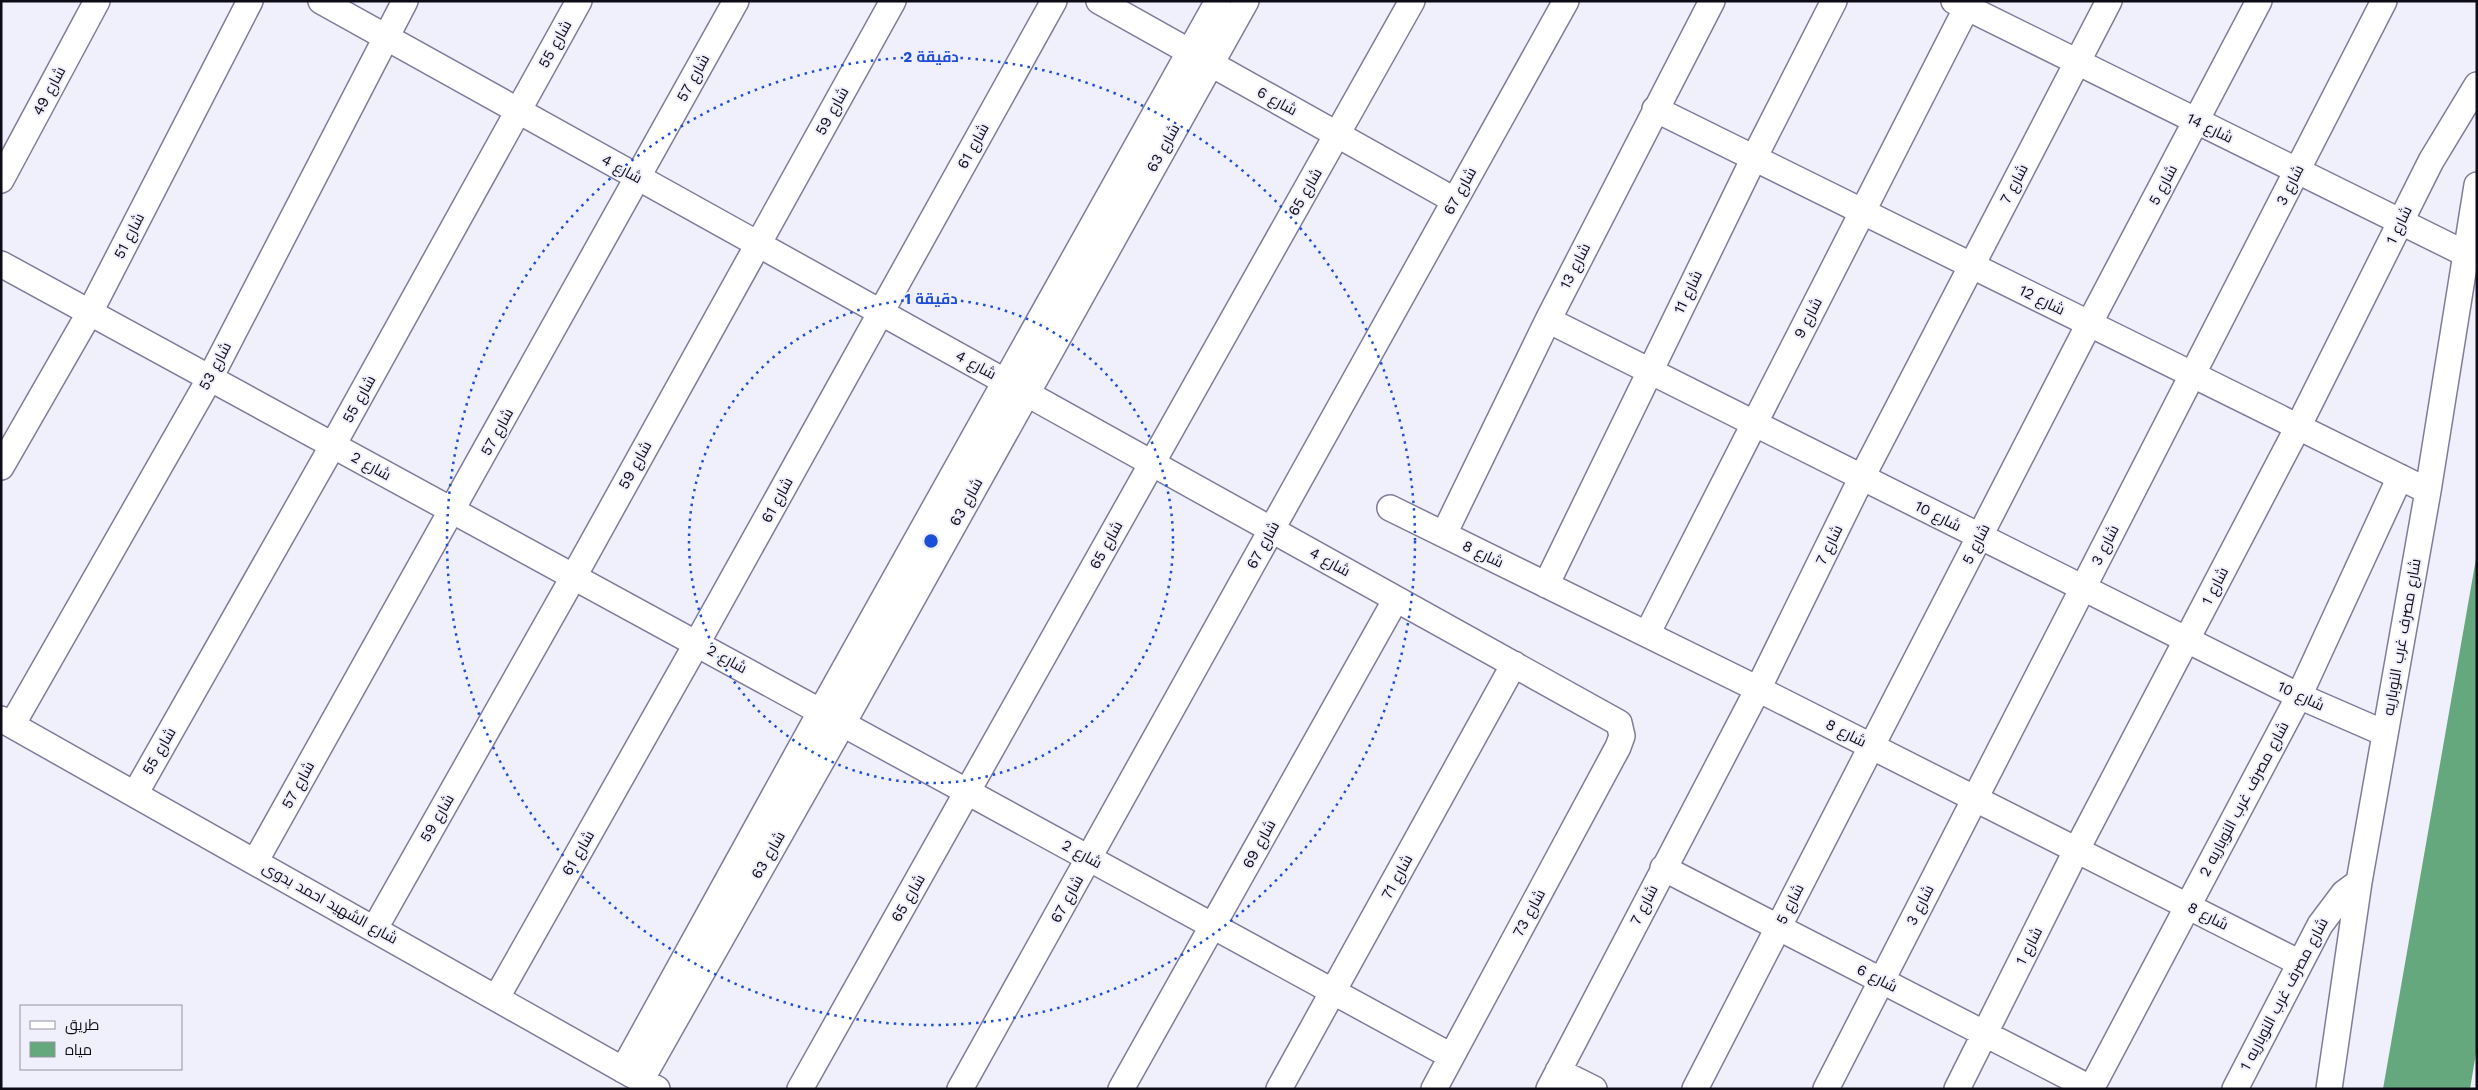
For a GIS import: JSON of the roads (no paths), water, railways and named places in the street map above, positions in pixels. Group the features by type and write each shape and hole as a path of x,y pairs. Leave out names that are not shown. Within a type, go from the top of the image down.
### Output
{"street":[{"name":"شارع 49","path":"1,180 97,1"},
{"name":"شارع 51","path":"1,467 90,312 250,1"},
{"name":"شارع 4","path":"321,1 1514,664 1619,724 1622,736"},
{"name":"شارع 53","path":"6,722 210,378 384,37 405,1"},
{"name":"شارع 55","path":"135,794 333,445 579,1"},
{"name":"شارع 57","path":"255,862 736,1"},
{"name":"شارع 59","path":"374,928 574,576 893,1"},
{"name":"شارع 61","path":"497,998 1054,1"},
{"name":"شارع 6","path":"1099,1 1454,200"},
{"name":"شارع 63","path":"1200,58 1218,1"},
{"name":"شارع 63","path":"686,977 843,723 1016,388 1200,58 1246,1"},
{"name":"شارع 65","path":"800,1089 1412,1"},
{"name":"شارع 67","path":"960,1089 1566,1"},
{"name":"شارع 13","path":"1444,534 1548,320 1712,1"},
{"name":"شارع 11","path":"1546,585 1754,158 1834,1"},
{"name":"شارع 7","path":"1554,1080 1758,689 1862,477 2109,1"},
{"name":"شارع 5","path":"1695,1089 2089,324 2259,1"},
{"name":"شارع 3","path":"1826,1089 2384,1"},
{"name":"شارع 14","path":"1964,3 2078,62 2466,254"},
{"name":"شارع 9","path":"1647,634 1862,212 1964,3"},
{"name":"شارع 1","path":"1957,1089 2078,849 2298,426 2431,161 2477,86"},
{"name":"شارع 12","path":"1655,109 2428,491"},
{"name":"شارع مصرف غرب النوباريه","path":"2329,1089 2359,882 2428,491 2477,185"},
{"name":"شارع 2","path":"1,264 1451,1056"},
{"name":"شارع 10","path":"1548,320 2299,696 2384,734"},
{"name":"شارع 63","path":"640,1080 686,977 820,711 1016,388"},
{"name":"شارع مصرف غرب النوباريه 2","path":"2091,1089 2299,696 2400,477"},
{"name":"شارع 8","path":"1390,508 1758,689 2078,849 2300,963"},
{"name":"شارع 69","path":"1121,1089 1396,598"},
{"name":"شارع 71","path":"1279,1089 1514,664"},
{"name":"شارع الشهيد احمد بدوى","path":"6,722 374,928 640,1080"},
{"name":"شارع 73","path":"1434,1089 1622,736"},
{"name":"شارع 6","path":"1663,868 2091,1089"},
{"name":"شارع مصرف غرب النوباريه 1","path":"2234,1089 2300,963 2332,907 2344,893 2359,882"},
{"path":"1554,1080 1594,1089"}],"water":[{"path":"2477,553 2477,1047 2470,1089 2383,1089"}]}
